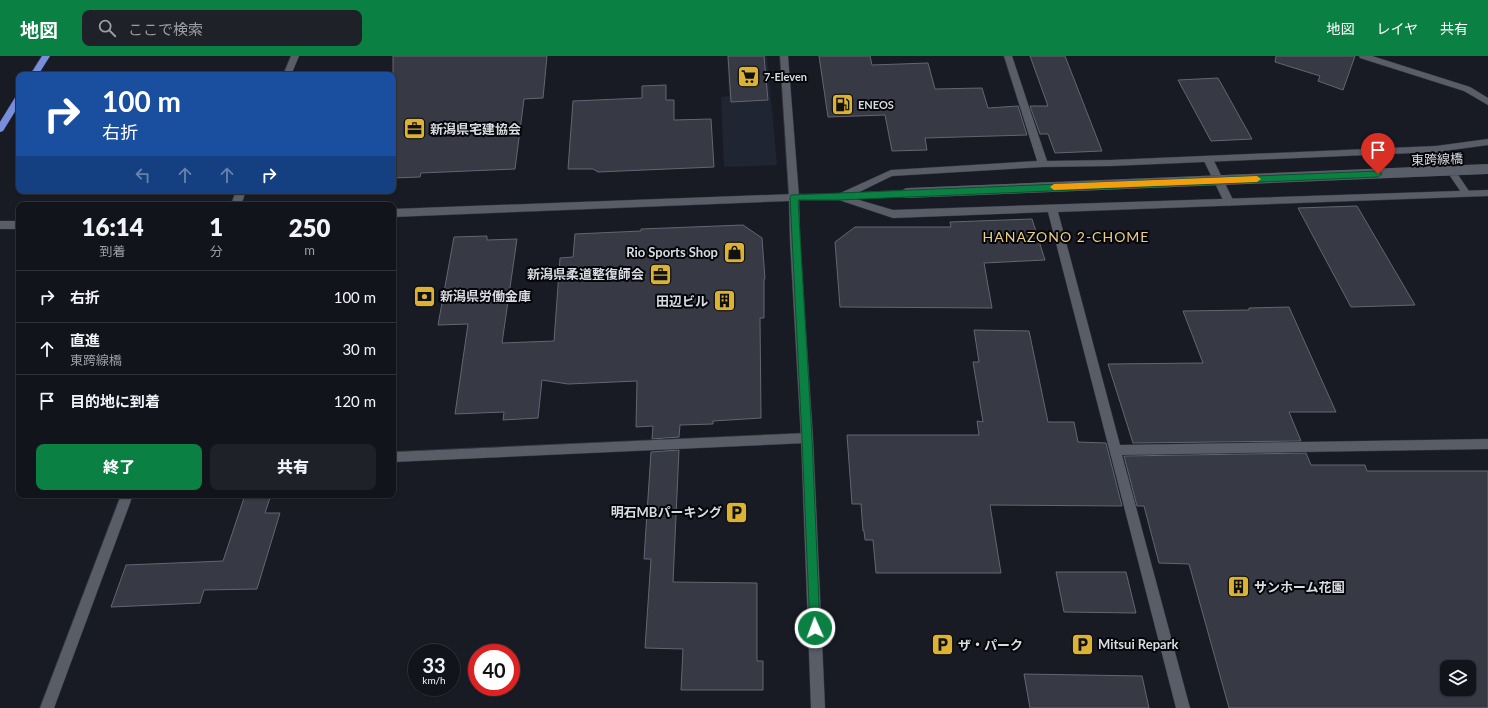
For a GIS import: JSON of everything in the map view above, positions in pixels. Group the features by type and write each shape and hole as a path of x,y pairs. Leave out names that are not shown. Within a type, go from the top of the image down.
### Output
{"highway":[{"path":"36,72 46,56"},
{"path":"0,129 16,103"}],"street":[{"path":"288,72 295,56"},
{"path":"784,56 794,197 807,438 818,708"},
{"path":"1008,56 1043,164"},
{"path":"1362,56 1467,89 1488,102"},
{"path":"839,197 891,173 1043,164 1208,159 1436,149 1488,142"},
{"path":"1436,149 1466,193"},
{"path":"1208,159 1229,202"},
{"name":"東跨線橋","path":"839,197 1488,170"},
{"path":"396,213 794,197 839,197 893,214 1052,210 1488,193"},
{"path":"1052,210 1183,708"},
{"path":"0,225 16,225"},
{"path":"396,457 807,438"},
{"path":"1115,450 1488,444"},
{"path":"47,708 126,498"}],"shaded area":[{"path":"727,56 767,56 777,165 724,167 721,97 729,96"}],"building":[{"path":"393,56 547,56 543,98 524,99 515,169 421,173 420,177 396,178 396,72 393,72"},
{"path":"728,56 764,56 768,100 731,102"},
{"path":"819,56 870,56 872,65 928,63 935,89 982,88 988,108 1018,106 1027,135 925,138 927,150 892,151 885,115 828,117"},
{"path":"1030,56 1065,56 1102,151 1055,153 1048,134 1040,134 1030,106 1048,106"},
{"path":"1276,56 1355,56 1343,90 1318,81 1320,76 1275,62"},
{"path":"1218,78 1252,139 1211,141 1178,80"},
{"path":"666,85 666,100 674,100 674,120 711,119 714,167 598,172 593,169 568,169 573,101 642,98 642,86"},
{"path":"1357,206 1415,305 1351,307 1298,208"},
{"path":"1032,219 1045,260 984,263 992,308 840,307 835,242 855,227 951,227 950,222"},
{"path":"743,225 762,238 765,279 764,318 760,318 761,418 713,421 713,424 680,425 679,437 652,439 653,426 636,427 637,381 568,384 542,380 538,418 503,420 504,412 455,414 468,324 438,325 454,237 487,236 487,240 517,239 502,343 554,341 560,258 573,257 575,234 641,231 641,229"},
{"path":"1289,307 1336,412 1289,412 1301,441 1133,443 1108,364 1203,363 1183,311 1249,310 1249,308"},
{"path":"974,330 1029,331 1048,422 1074,422 1078,442 1106,443 1122,506 990,505 1001,573 876,573 873,540 865,540 861,504 852,504 847,435 979,435 977,421 983,422 973,362 979,362"},
{"path":"679,450 673,582 757,583 757,661 763,661 763,690 681,690 683,649 645,648 651,559 644,559 651,452"},
{"path":"1306,453 1311,465 1365,465 1367,471 1488,471 1488,708 1229,708 1189,564 1159,563 1144,506 1137,506 1124,456"},
{"path":"244,498 270,498 265,513 280,513 257,589 204,590 200,603 111,607 126,565 223,561"},
{"path":"1056,572 1126,572 1136,613 1064,612"},
{"path":"1024,674 1142,676 1149,708 1030,708"}],"slow traffic":[{"path":"1054,187 1257,179"}],"place":[{"name":"7-Eleven","path":"748,77"},
{"name":"ENEOS","path":"843,105"},
{"name":"新潟県宅建協会","path":"414,129"},
{"name":"Rio Sports Shop","path":"734,252"},
{"name":"新潟県柔道整復師会","path":"660,274"},
{"name":"新潟県労働金庫","path":"425,296"},
{"name":"田辺ビル","path":"724,301"},
{"name":"明石MBパーキング","path":"737,512"},
{"name":"サンホーム花園","path":"1239,587"},
{"name":"Mitsui Repark","path":"1083,644"},
{"name":"ザ・パーク","path":"942,645"}],"district":[{"name":"HANAZONO 2-CHOME","path":"1066,237"}],"route":[{"path":"815,628 807,438 795,240 794,197 839,197 922,192 1378,174"}]}
